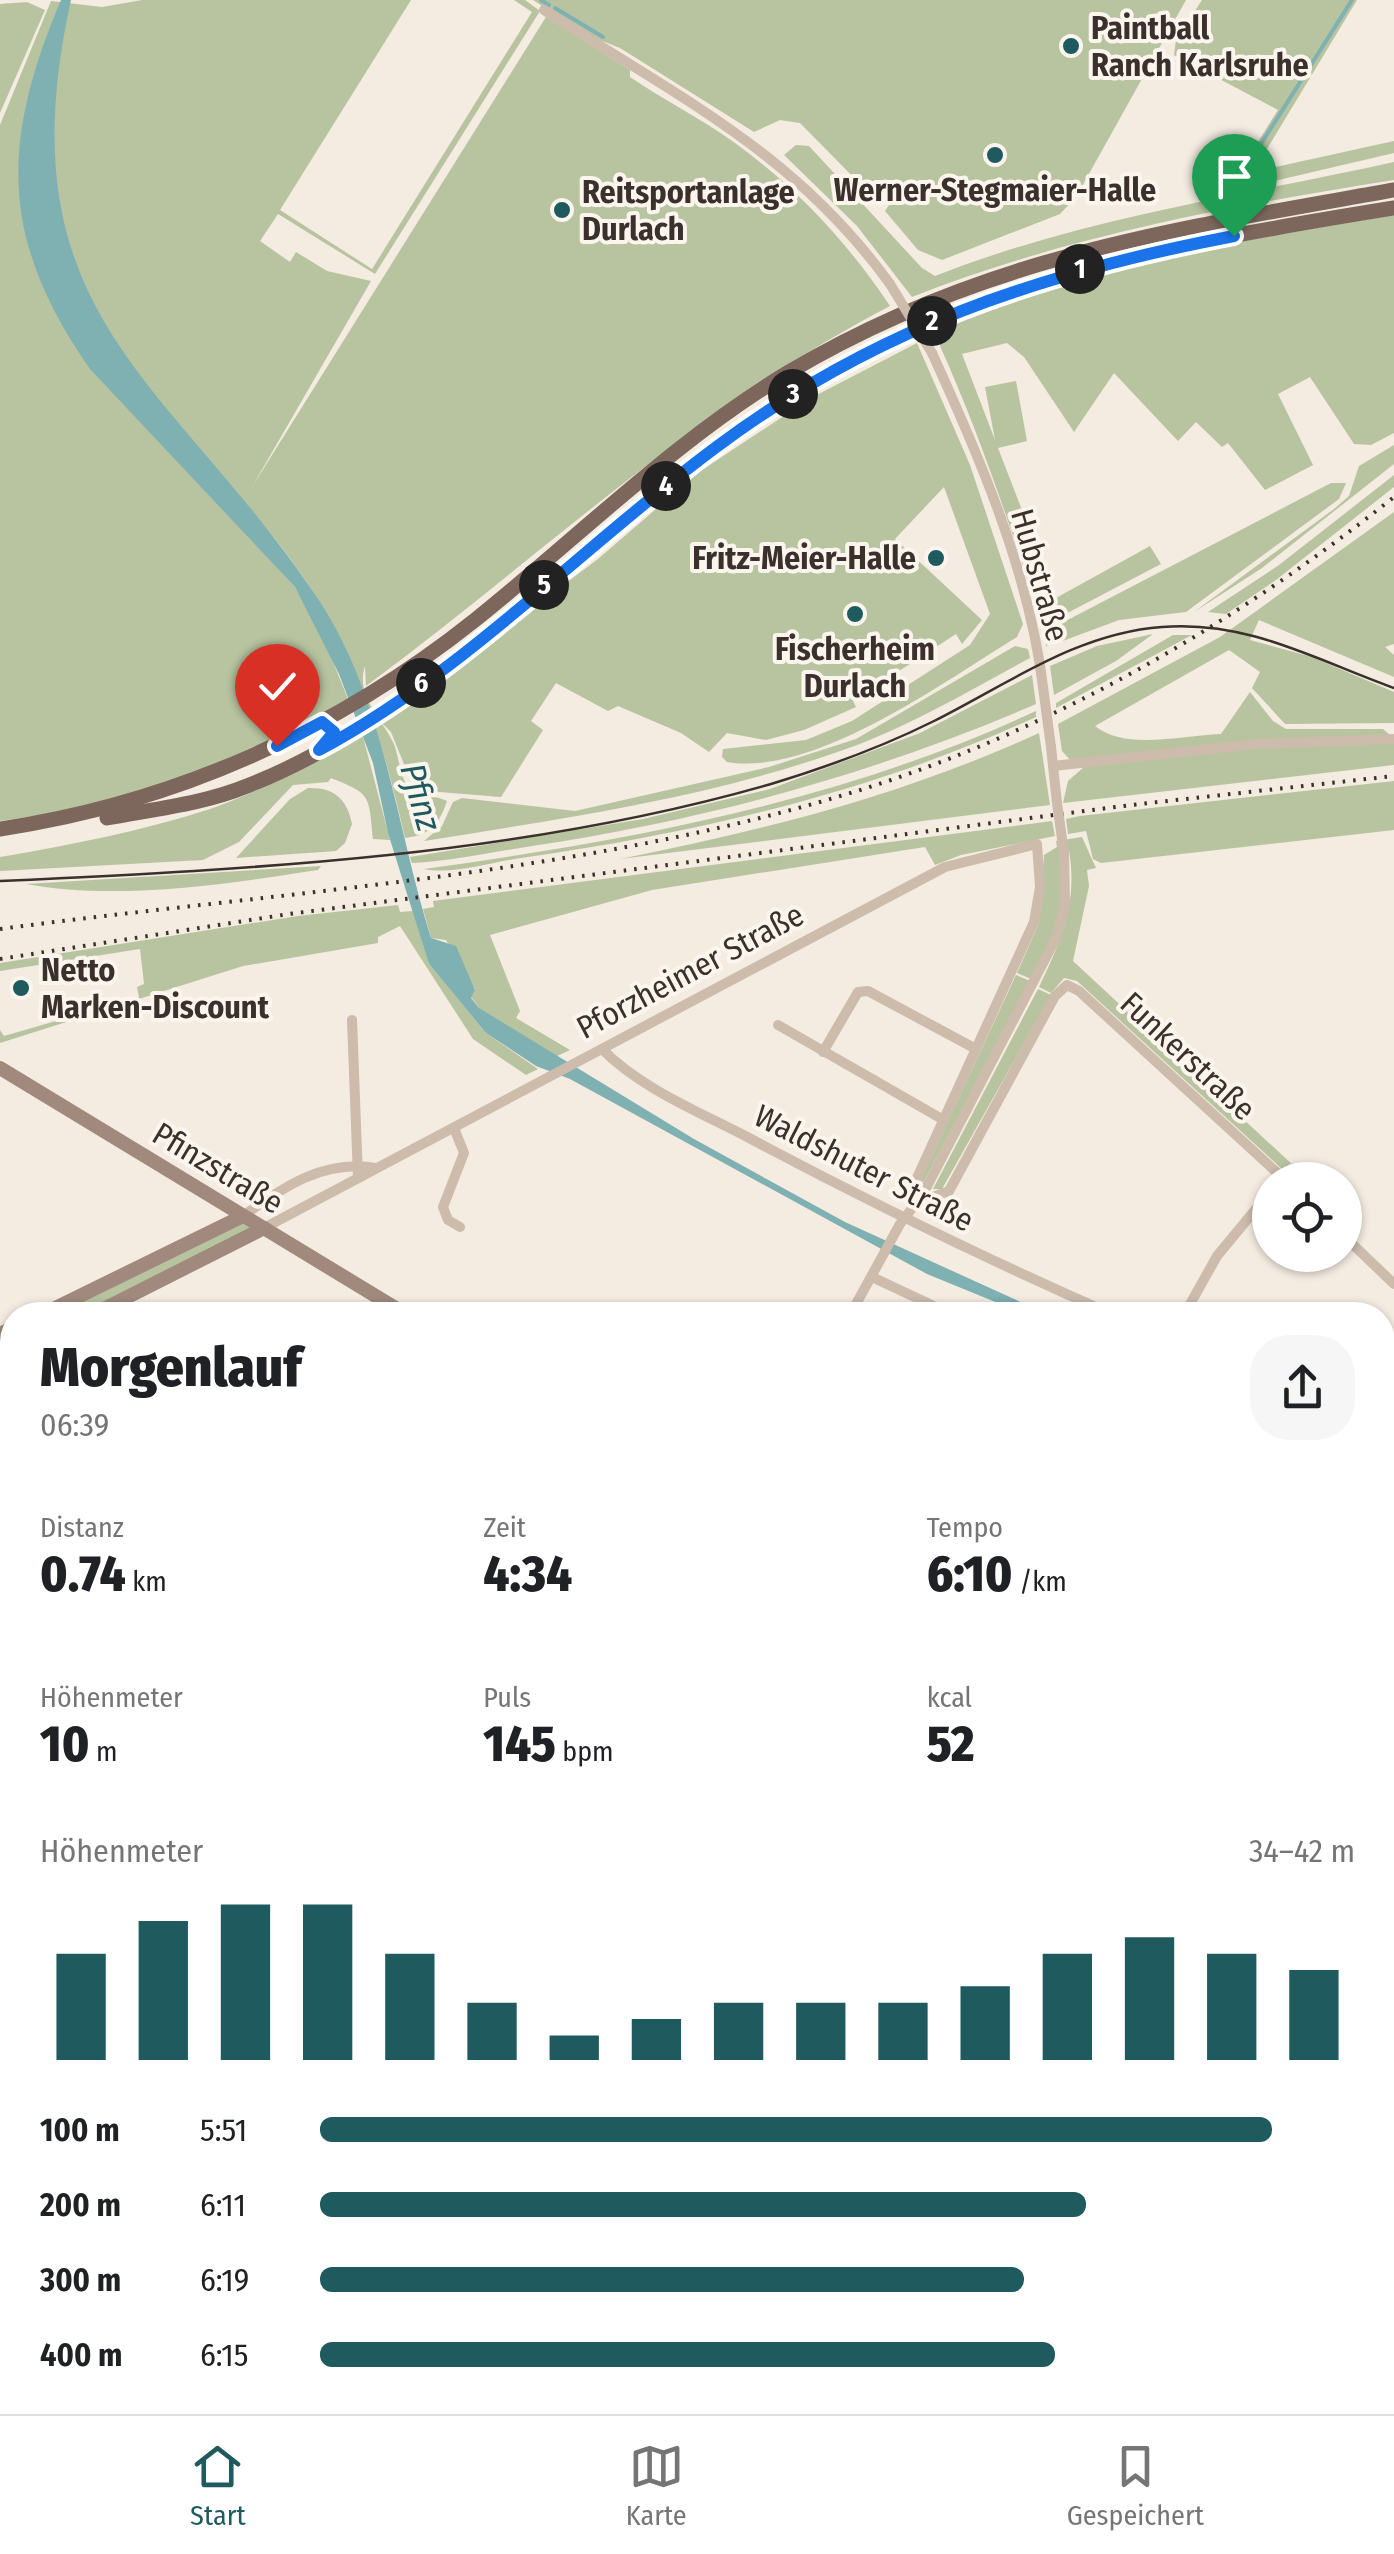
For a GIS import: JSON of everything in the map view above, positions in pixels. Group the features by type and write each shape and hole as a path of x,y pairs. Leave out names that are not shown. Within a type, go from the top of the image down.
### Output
{"main road":[{"path":"0,832 98,812 168,790 234,765 322,722 474,621 700,430 792,370 859,334 947,294 1050,258 1155,233 1394,190"},
{"path":"0,832 225,794 354,732 712,450 800,390 938,319 1069,272 1176,247 1394,208"},
{"path":"319,750 334,732 322,722"},
{"name":"Pfinzstraße","path":"0,1068 386,1302"},
{"path":"68,1302 243,1216"},
{"name":"Pforzheimer Straße","path":"118,1302 264,1228"}],"street":[{"name":"Hubstraße","path":"544,10 768,154 845,228 890,284 932,353 979,460 1035,633 1064,853 1065,907 1055,940 923,1194 893,1236 858,1302"},
{"path":"1053,766 1256,744 1394,738"},
{"name":"Hubstraße","path":"923,1194 916,1180 1034,922 1040,887 1037,844"},
{"name":"Pforzheimer Straße","path":"264,1228 945,866 1037,844"},
{"name":"Funkerstraße","path":"923,1194 934,1198 949,1191 1055,996 1060,989 1073,986 1265,1162"},
{"path":"823,1052 858,992 868,991 976,1050"},
{"path":"352,1020 354,1164 358,1178"},
{"path":"778,1026 942,1119"},
{"name":"Waldshuter Straße","path":"602,1049 618,1065 674,1098 904,1220 1085,1302"},
{"path":"454,1128 464,1153 443,1207 448,1220 460,1227"},
{"path":"243,1216 315,1172 354,1164 376,1168"},
{"path":"1191,1302 1216,1256 1252,1213"},
{"path":"1362,1253 1394,1284"},
{"path":"872,1277 925,1302"}],"green space":[{"path":"142,0 411,0 280,210 372,269 532,12 514,0 525,0 540,11 375,274 278,214 260,241 290,262 296,252 327,271 371,281 252,487 546,17 630,70 630,77 758,160 839,239 890,306 819,346 685,437 366,686 365,666 363,677 367,698 394,744 407,785 418,794 447,801 437,822 421,834 405,838 362,690 337,634 304,578 239,496 139,400 129,408 295,587 323,637 348,699 264,742 180,777 93,804 0,821 0,125 51,1 102,7"},
{"path":"533,0 1186,0 1076,197 1060,214 942,260 918,250 885,211 889,205 874,189 870,194 800,123 780,120 754,132 620,48 587,35"},
{"path":"1202,0 1357,0 1253,172 1394,141 1394,153 1232,191 1231,184 1278,110 1174,55 1176,40"},
{"path":"27,2 45,10 0,113 0,4"},
{"path":"796,145 809,146 922,268 935,276 1104,223 1220,198 1394,162 1394,180 1149,225 1030,256 912,297 857,226 784,155"},
{"path":"1394,215 1394,433 1371,445 1354,444 1310,377 1278,394 1313,465 1265,490 1228,443 1222,447 1196,422 1178,441 1114,373 1074,432 1024,357 1007,343 962,354 995,440 985,387 1016,381 1027,441 998,448 1056,598 1150,546 1161,564 1054,620 1040,618 981,447 940,346 940,333 991,308 1088,276 1218,246"},
{"path":"917,343 970,465 1023,624 1017,637 917,700 838,741 761,763 727,762 722,757 723,749 806,740 852,721 970,645 990,614 944,487 895,539 982,620 962,644 956,634 853,701 856,707 804,730 766,740 727,733 709,752 681,733 618,706 608,711 556,683 531,721 543,730 501,797 427,791 412,784 391,732 381,722 598,559 699,472 811,398"},
{"path":"1394,445 1394,464 1262,568 1194,612 1334,509 1349,496 1359,466"},
{"path":"1394,475 1394,487 1276,580 1226,614 1208,612 1279,565"},
{"path":"1331,483 1346,483 1339,499 1186,612 1119,620 1060,642 1051,641 1046,647 1047,635 1056,626"},
{"path":"1394,512 1394,644 1385,647 1394,655 1394,677 1259,620 1250,640 1312,657 1394,692 1394,723 1285,724 1252,688 1260,672 1229,650 1095,726 1108,734 1138,740 1221,734 1250,692 1273,721 1286,729 1383,729 1390,735 1071,761 1062,751 1058,724 1220,637"},
{"path":"1153,634 1116,661 1054,695 1050,666 1097,646"},
{"path":"1173,635 1192,635 1056,708 1056,703"},
{"path":"1015,646 1028,649 1030,658 894,730 846,749 690,794 424,841 442,826 453,802 462,798 575,811 769,767 856,739"},
{"path":"1032,675 1036,704 913,752 789,792 597,835 442,860 412,863 410,857 643,819 770,789 920,733"},
{"path":"1036,711 1036,717 974,744 784,806 587,848 459,869 424,869 581,845 736,813 888,770"},
{"path":"362,733 390,840 373,839 365,797 331,778 328,782 293,785 239,842 203,860 0,871 0,857 132,831 230,802"},
{"path":"1039,733 1050,805 620,859 834,808 937,775"},
{"path":"1394,741 1394,765 1063,803 1068,781 1084,767 1234,748"},
{"path":"1394,781 1394,830 1101,863 1093,859 1086,831 1068,834 1066,819 1080,816"},
{"path":"308,788 332,792 343,801 352,824 345,843 336,851 236,858 290,799"},
{"path":"1052,821 1055,836 961,855 935,865 925,847 652,890 490,935 520,1011 516,1018 570,1050 555,1057 482,1012 471,997 475,989 446,940 431,938 423,909 434,907 433,901"},
{"path":"1082,837 1096,868 1087,870 1089,886 1073,961 1290,1162 1274,1162 1077,981 1064,978 1051,993 1039,987 1066,921 1071,887 1069,851 1063,864 1061,905 1053,934 1031,979 1017,973 1039,923 1044,855 1057,847 1056,841"},
{"path":"321,866 318,870 172,889 97,891 26,884"},
{"path":"398,905 400,912 413,911 429,964 486,1033 538,1069 526,1075 473,1039 400,926 378,937 378,943 243,966 0,1043 0,1030 4,1036 139,997 137,987 144,984 140,949 0,971 0,963 298,916"},
{"path":"1016,975 1030,981 923,1183 921,1179"},
{"path":"1038,989 1051,995 942,1189 933,1189"},
{"path":"240,1220 256,1230 114,1302 73,1302"}],"water":[{"path":"61,0 71,0 55,109 59,198 80,272 114,337 158,398 264,525 320,602 342,641 360,681 387,766 431,938 456,946 475,990 471,998 479,1008 694,1139 845,1222 1020,1302 995,1302 927,1274 570,1079 536,1066 486,1033 429,964 388,833 373,763 339,674 295,587 90,369 60,322 39,277 25,234 19,190 27,100"}],"waterway":[{"path":"541,0 549,5"},
{"path":"1242,174 1352,0"},
{"path":"555,8 603,37"}],"tram line":[{"path":"0,881 388,855 581,828 677,808 771,784 854,756 934,721 1044,662 1131,631 1193,626 1253,636 1394,688"}],"railway":[{"path":"0,929 337,890 563,858 784,812 891,780 1026,726 1154,660 1277,583 1394,497"},
{"path":"0,959 289,914 1131,805 1394,776"}],"place":[{"name":"Paintball Ranch Karlsruhe","path":"1071,46"},
{"name":"Werner-Stegmaier-Halle","path":"995,155"},
{"name":"Reitsportanlage Durlach","path":"562,210"},
{"name":"Fritz-Meier-Halle","path":"936,558"},
{"name":"Fischerheim Durlach","path":"855,614"},
{"name":"Netto Marken-Discount","path":"21,988"}],"route":[{"path":"277,746 322,722 334,728 334,735 319,750 354,732 510,614 712,450 837,368 938,319 1038,282 1102,263 1234,236"}],"water label":[{"name":"Pfinz","path":"421,797"}]}
